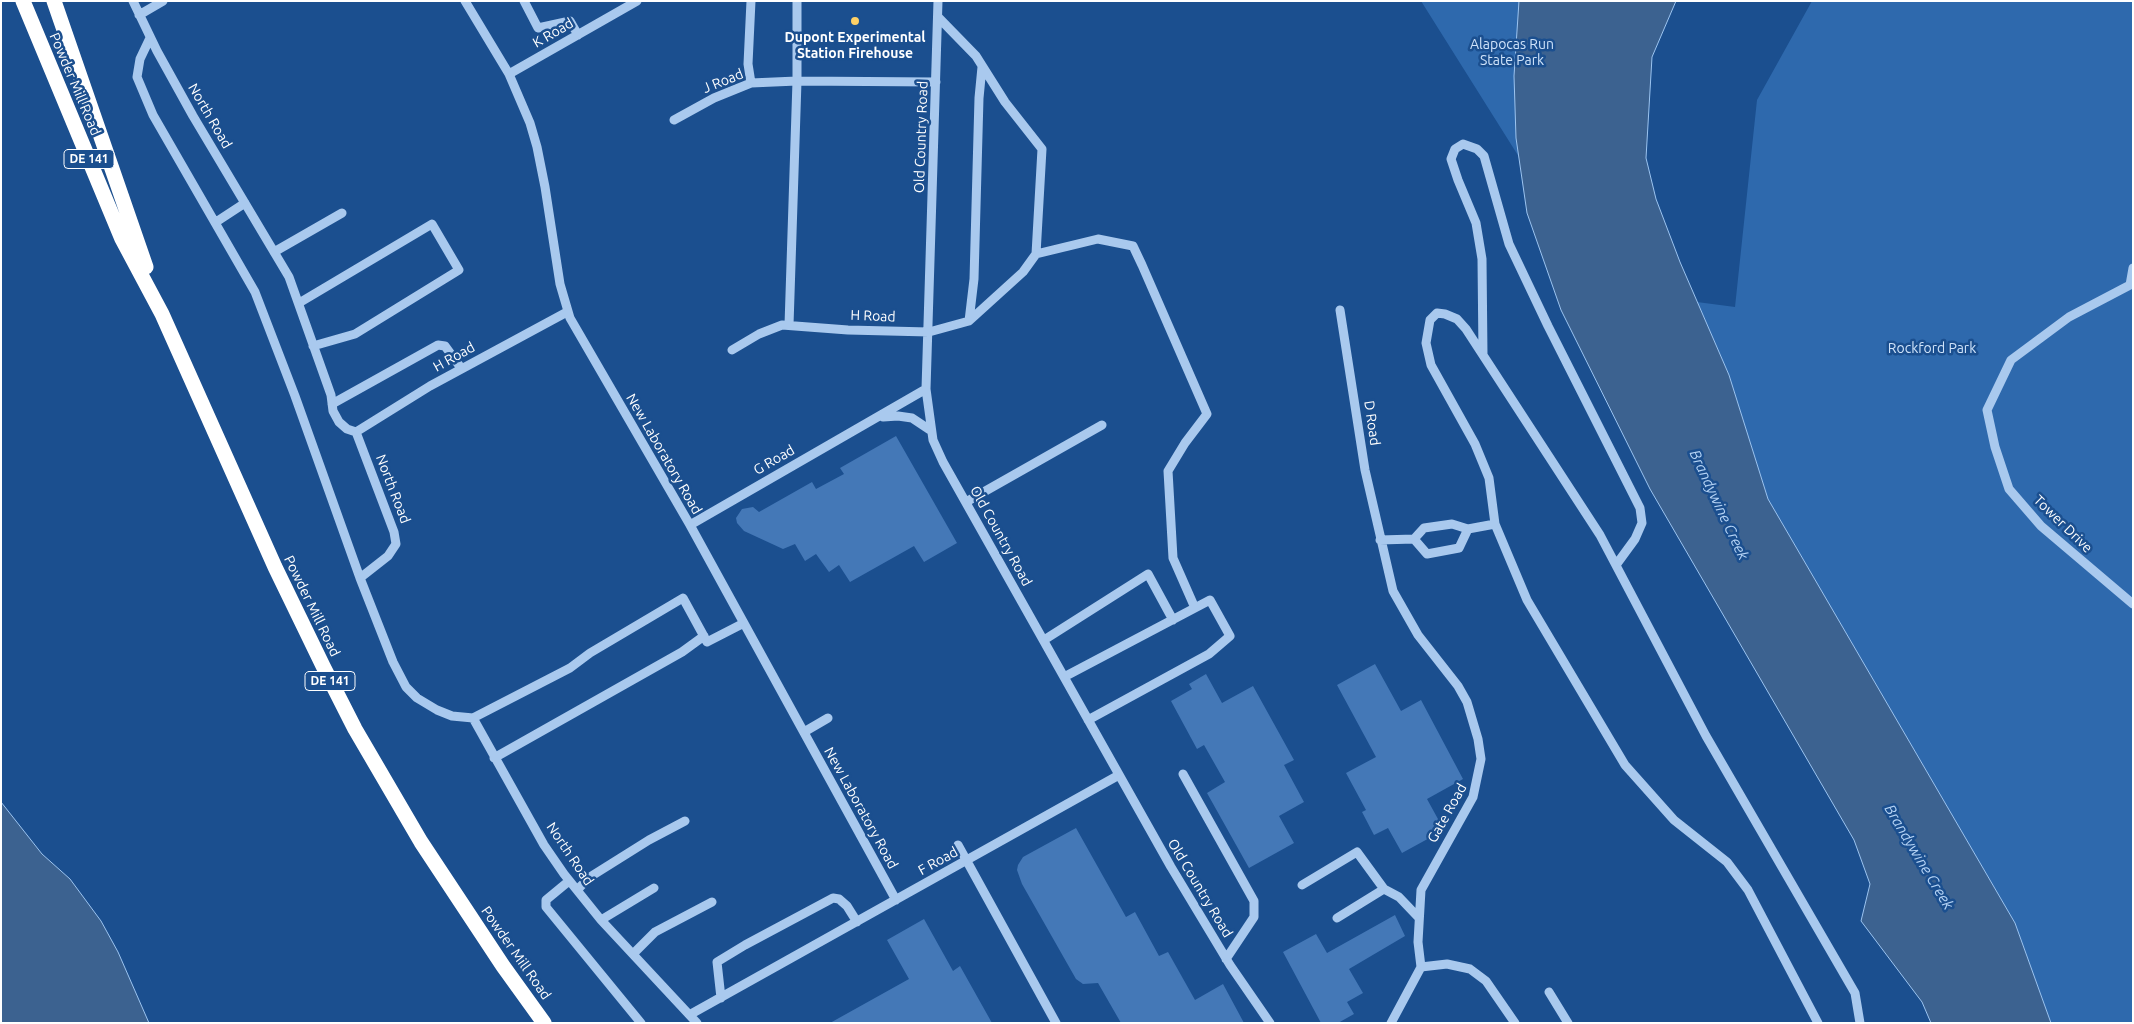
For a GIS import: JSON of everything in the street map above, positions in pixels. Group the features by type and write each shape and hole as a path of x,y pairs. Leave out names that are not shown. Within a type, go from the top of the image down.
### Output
{"highway":[{"name":"Powder Mill Road","path":"23,1 122,239 162,314 275,567 355,729 421,842 503,966 544,1023"},
{"name":"Powder Mill Road","path":"54,1 162,314"}],"street":[{"name":"North Road","path":"133,1 150,38 289,277 338,422 347,429 356,432 394,532 396,544 388,556 360,578"},
{"path":"139,15 163,1"},
{"name":"New Laboratory Road","path":"465,1 508,74 537,147 560,284 567,312 690,525 896,900"},
{"path":"524,1 538,28 570,20 578,35"},
{"name":"K Road","path":"508,74 637,1"},
{"path":"750,84 748,64 751,1"},
{"path":"789,325 798,81 797,1"},
{"name":"Old Country Road","path":"938,1 926,389 930,430 937,452 1088,720 1226,959 1270,1023"},
{"path":"938,17 976,56 1005,102 1042,149 1036,254 1023,272 969,321"},
{"path":"150,38 140,59 137,77 153,115 246,273 266,319 360,578 393,662 406,687 417,698 437,710 452,716 473,718 570,668 683,598 707,642 744,623"},
{"path":"969,321 974,279 979,98 982,67"},
{"name":"J Road","path":"674,120 714,98 750,84 798,81 936,82"},
{"path":"1483,355 1481,250 1476,223 1451,159 1455,149 1463,144 1477,149 1484,156 1509,244 1640,508 1642,523 1635,539 1616,565"},
{"path":"216,222 245,203"},
{"path":"274,252 342,212"},
{"path":"299,303 432,224 459,270 355,334 312,346"},
{"path":"1036,254 1098,239 1133,246 1142,265 1207,414 1184,444 1168,471 1173,558 1195,608"},
{"path":"2131,286 2133,268"},
{"name":"Tower Drive","path":"2131,286 2069,317 2011,360 1987,410 1995,447 2009,490 2041,526 2133,604"},
{"name":"D Road","path":"1340,310 1365,470 1380,540"},
{"name":"H Road","path":"356,432 461,368 567,312"},
{"path":"1818,1023 1748,890 1727,862 1674,820 1620,757 1527,600 1494,524 1489,478 1476,444 1432,365 1426,343 1430,320 1437,313 1457,319 1483,355 1600,535 1706,736 1855,993 1860,1023"},
{"name":"H Road","path":"732,350 759,334 782,325 928,332 969,321"},
{"path":"332,404 438,345 445,346 461,368"},
{"name":"G Road","path":"690,525 926,389"},
{"path":"873,420 886,416 912,418 930,430"},
{"path":"966,502 1102,425"},
{"path":"1380,540 1414,539 1424,528 1452,524 1468,529 1494,524"},
{"path":"1414,539 1427,554 1459,548 1468,529"},
{"name":"Gate Road","path":"1380,540 1393,591 1418,635 1458,686 1467,702 1476,731 1481,759 1473,797 1420,890 1418,942 1421,967"},
{"path":"1044,640 1148,574 1173,620"},
{"path":"1064,677 1210,600 1230,636 1209,654 1088,720"},
{"path":"494,758 682,652 704,636"},
{"name":"North Road","path":"473,718 544,845 569,881 601,920 691,1014 697,1023"},
{"path":"804,732 828,718"},
{"path":"1183,774 1254,901 1254,917 1226,959"},
{"name":"F Road","path":"691,1014 1120,775"},
{"path":"577,890 590,877 649,840 686,821"},
{"path":"958,844 1056,1023"},
{"path":"1302,885 1357,852 1384,889 1399,897 1420,918"},
{"path":"569,881 546,900 546,907 641,1023"},
{"path":"601,920 654,888"},
{"path":"1337,918 1384,889"},
{"path":"721,998 717,962 745,945 833,898 839,899 847,906 857,922"},
{"path":"633,954 655,932 712,902"},
{"path":"1391,1023 1408,995 1421,967 1448,964 1470,969 1486,981 1516,1023"},
{"path":"1549,992 1568,1023"}],"green space":[{"name":"Alapocas Run State Park","path":"1421,1 1572,1 1546,146 1519,157"},
{"name":"Rockford Park","path":"1812,1 2133,1 2133,1023 2051,1023 2015,923 1768,499 1729,375 1697,302 1735,307 1757,100"}],"water":[{"name":"Brandywine Creek","path":"1519,1 1676,1 1652,57 1646,158 1656,199 1680,262 1729,375 1768,499 2015,923 2051,1023 1931,1023 1922,1002 1861,921 1870,884 1854,840 1650,489 1561,310 1527,213 1516,138 1514,76"},
{"path":"1,802 42,854 70,879 101,921 118,952 149,1023 1,1023"}],"building":[{"path":"896,436 957,543 924,562 914,546 850,582 839,565 829,572 816,554 805,561 795,544 783,549 744,531 737,523 736,518 742,509 753,507 759,512 812,482 816,489 844,474 840,468"},
{"path":"1375,664 1401,711 1421,700 1463,779 1427,799 1444,830 1402,853 1388,828 1374,835 1362,812 1366,810 1346,773 1376,757 1337,685"},
{"path":"1206,674 1222,703 1253,686 1294,760 1284,765 1304,802 1279,816 1294,843 1249,868 1207,793 1225,782 1204,745 1197,749 1171,701 1192,689 1189,684"},
{"path":"1076,828 1126,917 1135,912 1159,956 1168,952 1195,1000 1223,984 1244,1023 1121,1023 1098,983 1083,984 1076,979 1022,884 1017,870 1023,857"},
{"path":"1395,915 1405,936 1349,969 1363,993 1347,1002 1354,1014 1338,1023 1321,1023 1283,952 1316,934 1327,953"},
{"path":"924,919 953,971 960,966 992,1023 830,1023 909,979 887,940"}],"place":[{"name":"Dupont Experimental Station Firehouse","path":"855,21"}]}
